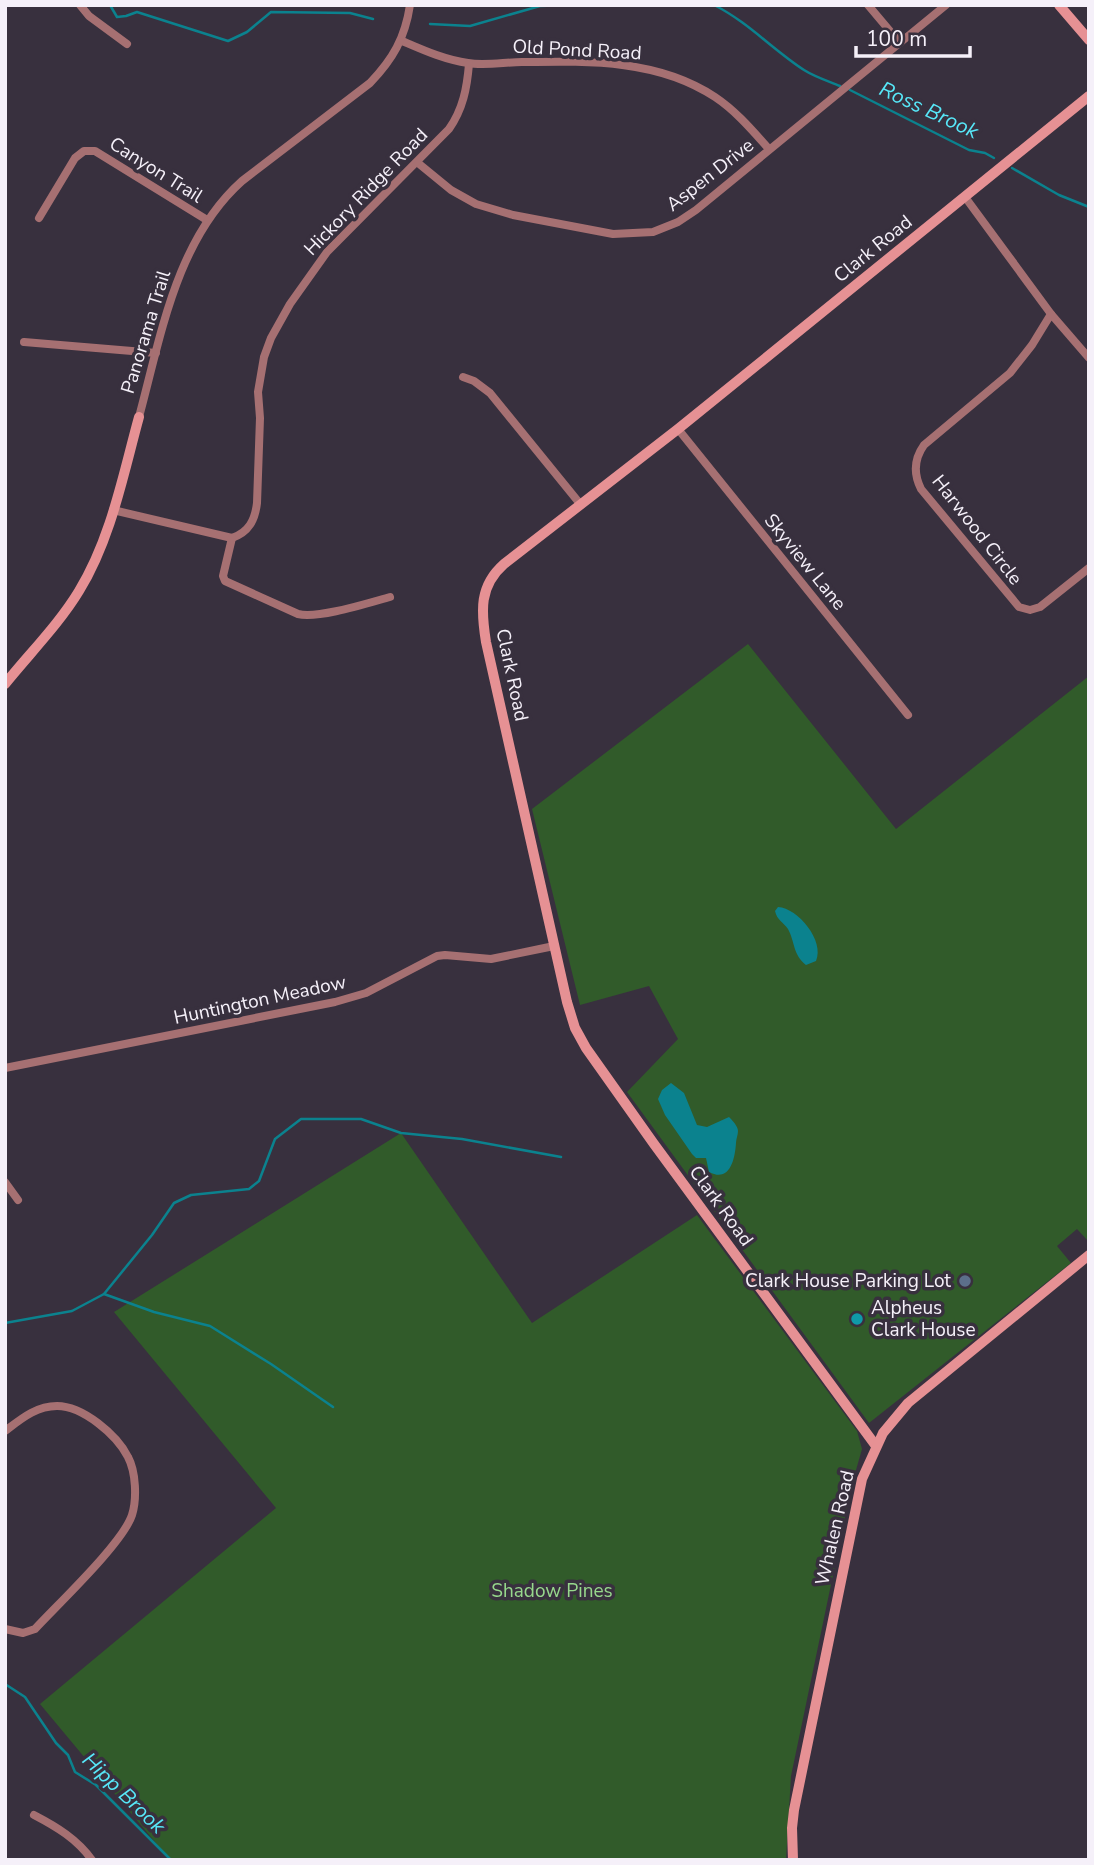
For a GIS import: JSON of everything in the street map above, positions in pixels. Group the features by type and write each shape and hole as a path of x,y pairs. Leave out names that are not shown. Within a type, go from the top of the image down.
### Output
{"street":[{"path":"80,5 89,16 127,44"},
{"name":"Panorama Trail","path":"5,684 79,591 103,542 173,292 207,220 242,181 370,83 385,68 402,41 410,5"},
{"path":"868,5 900,43"},
{"name":"Aspen Drive","path":"418,163 451,190 486,208 613,233 643,234 666,228 687,216 947,5"},
{"path":"1064,7 1089,40"},
{"name":"Old Pond Road","path":"402,41 436,55 469,64 614,63 651,69 689,82 713,96 745,122 769,149"},
{"name":"Hickory Ridge Road","path":"232,538 247,530 256,512 260,418 258,392 264,358 271,338 297,293 327,252 449,130 460,111 467,86 469,64"},
{"name":"Clark Road","path":"876,1446 653,1144 586,1048 571,1016 486,642 482,600 484,590 495,572 678,429 1089,96"},
{"name":"Canyon Trail","path":"39,218 75,158 84,151 95,151 207,220"},
{"path":"965,197 1051,314 1089,358"},
{"name":"Harwood Circle","path":"1051,314 1010,373 923,445 916,458 915,474 921,489 1019,607 1030,610 1040,607 1089,568"},
{"path":"24,342 156,353"},
{"path":"463,377 474,381 490,393 581,505"},
{"name":"Skyview Lane","path":"678,429 908,715"},
{"path":"113,510 232,538 223,576 225,581 298,614 309,615 390,597"},
{"name":"Huntington Meadow","path":"5,1068 349,999 437,956 503,958 555,946"},
{"path":"5,1182 18,1200"},
{"name":"Whalen Road","path":"793,1860 794,1810 862,1479 876,1446 908,1403 1089,1255"},
{"path":"5,1431 39,1409 57,1406 79,1410 101,1427 128,1456 135,1500 127,1527 35,1629 23,1633 5,1629"},
{"path":"34,1815 61,1829 76,1841 92,1860"}],"green space":[{"path":"748,644 896,829 1089,676 1089,1242 1077,1229 1057,1246 1071,1263 869,1423 627,1092 678,1039 649,986 580,1005 532,809"},
{"name":"Shadow Pines","path":"401,1133 532,1323 697,1215 857,1431 862,1449 852,1484 791,1776 786,1860 170,1860 40,1704 276,1508 114,1312"}],"water":[{"path":"778,907 794,913 808,927 817,944 816,961 806,965 796,953 788,929 776,914"},
{"path":"671,1083 684,1093 697,1125 707,1127 729,1117 736,1125 738,1131 734,1156 727,1172 716,1175 709,1172 706,1158 696,1158 692,1154 665,1115 658,1099 662,1090"}],"waterway":[{"name":"Ross Brook","path":"110,5 117,17 137,12 228,41 247,32 271,12 350,13 373,19"},
{"name":"Ross Brook","path":"430,24 470,26 540,6 568,5"},
{"name":"Ross Brook","path":"714,5 804,70 840,86"},
{"name":"Ross Brook","path":"850,90 969,150 994,158"},
{"name":"Ross Brook","path":"1012,168 1059,195 1089,207"},
{"path":"5,1323 72,1311 104,1294 174,1203 191,1195 249,1189 259,1181 275,1139 301,1119 361,1119 401,1133 462,1139 561,1157"},
{"path":"104,1294 154,1312 210,1326 333,1407"},
{"name":"Hipp Brook","path":"5,1684 25,1697 56,1743 68,1755 75,1772 96,1785 171,1860"}],"place":[{"name":"Clark House Parking Lot","path":"965,1281"},
{"name":"Alpheus Clark House","path":"857,1319"}]}
